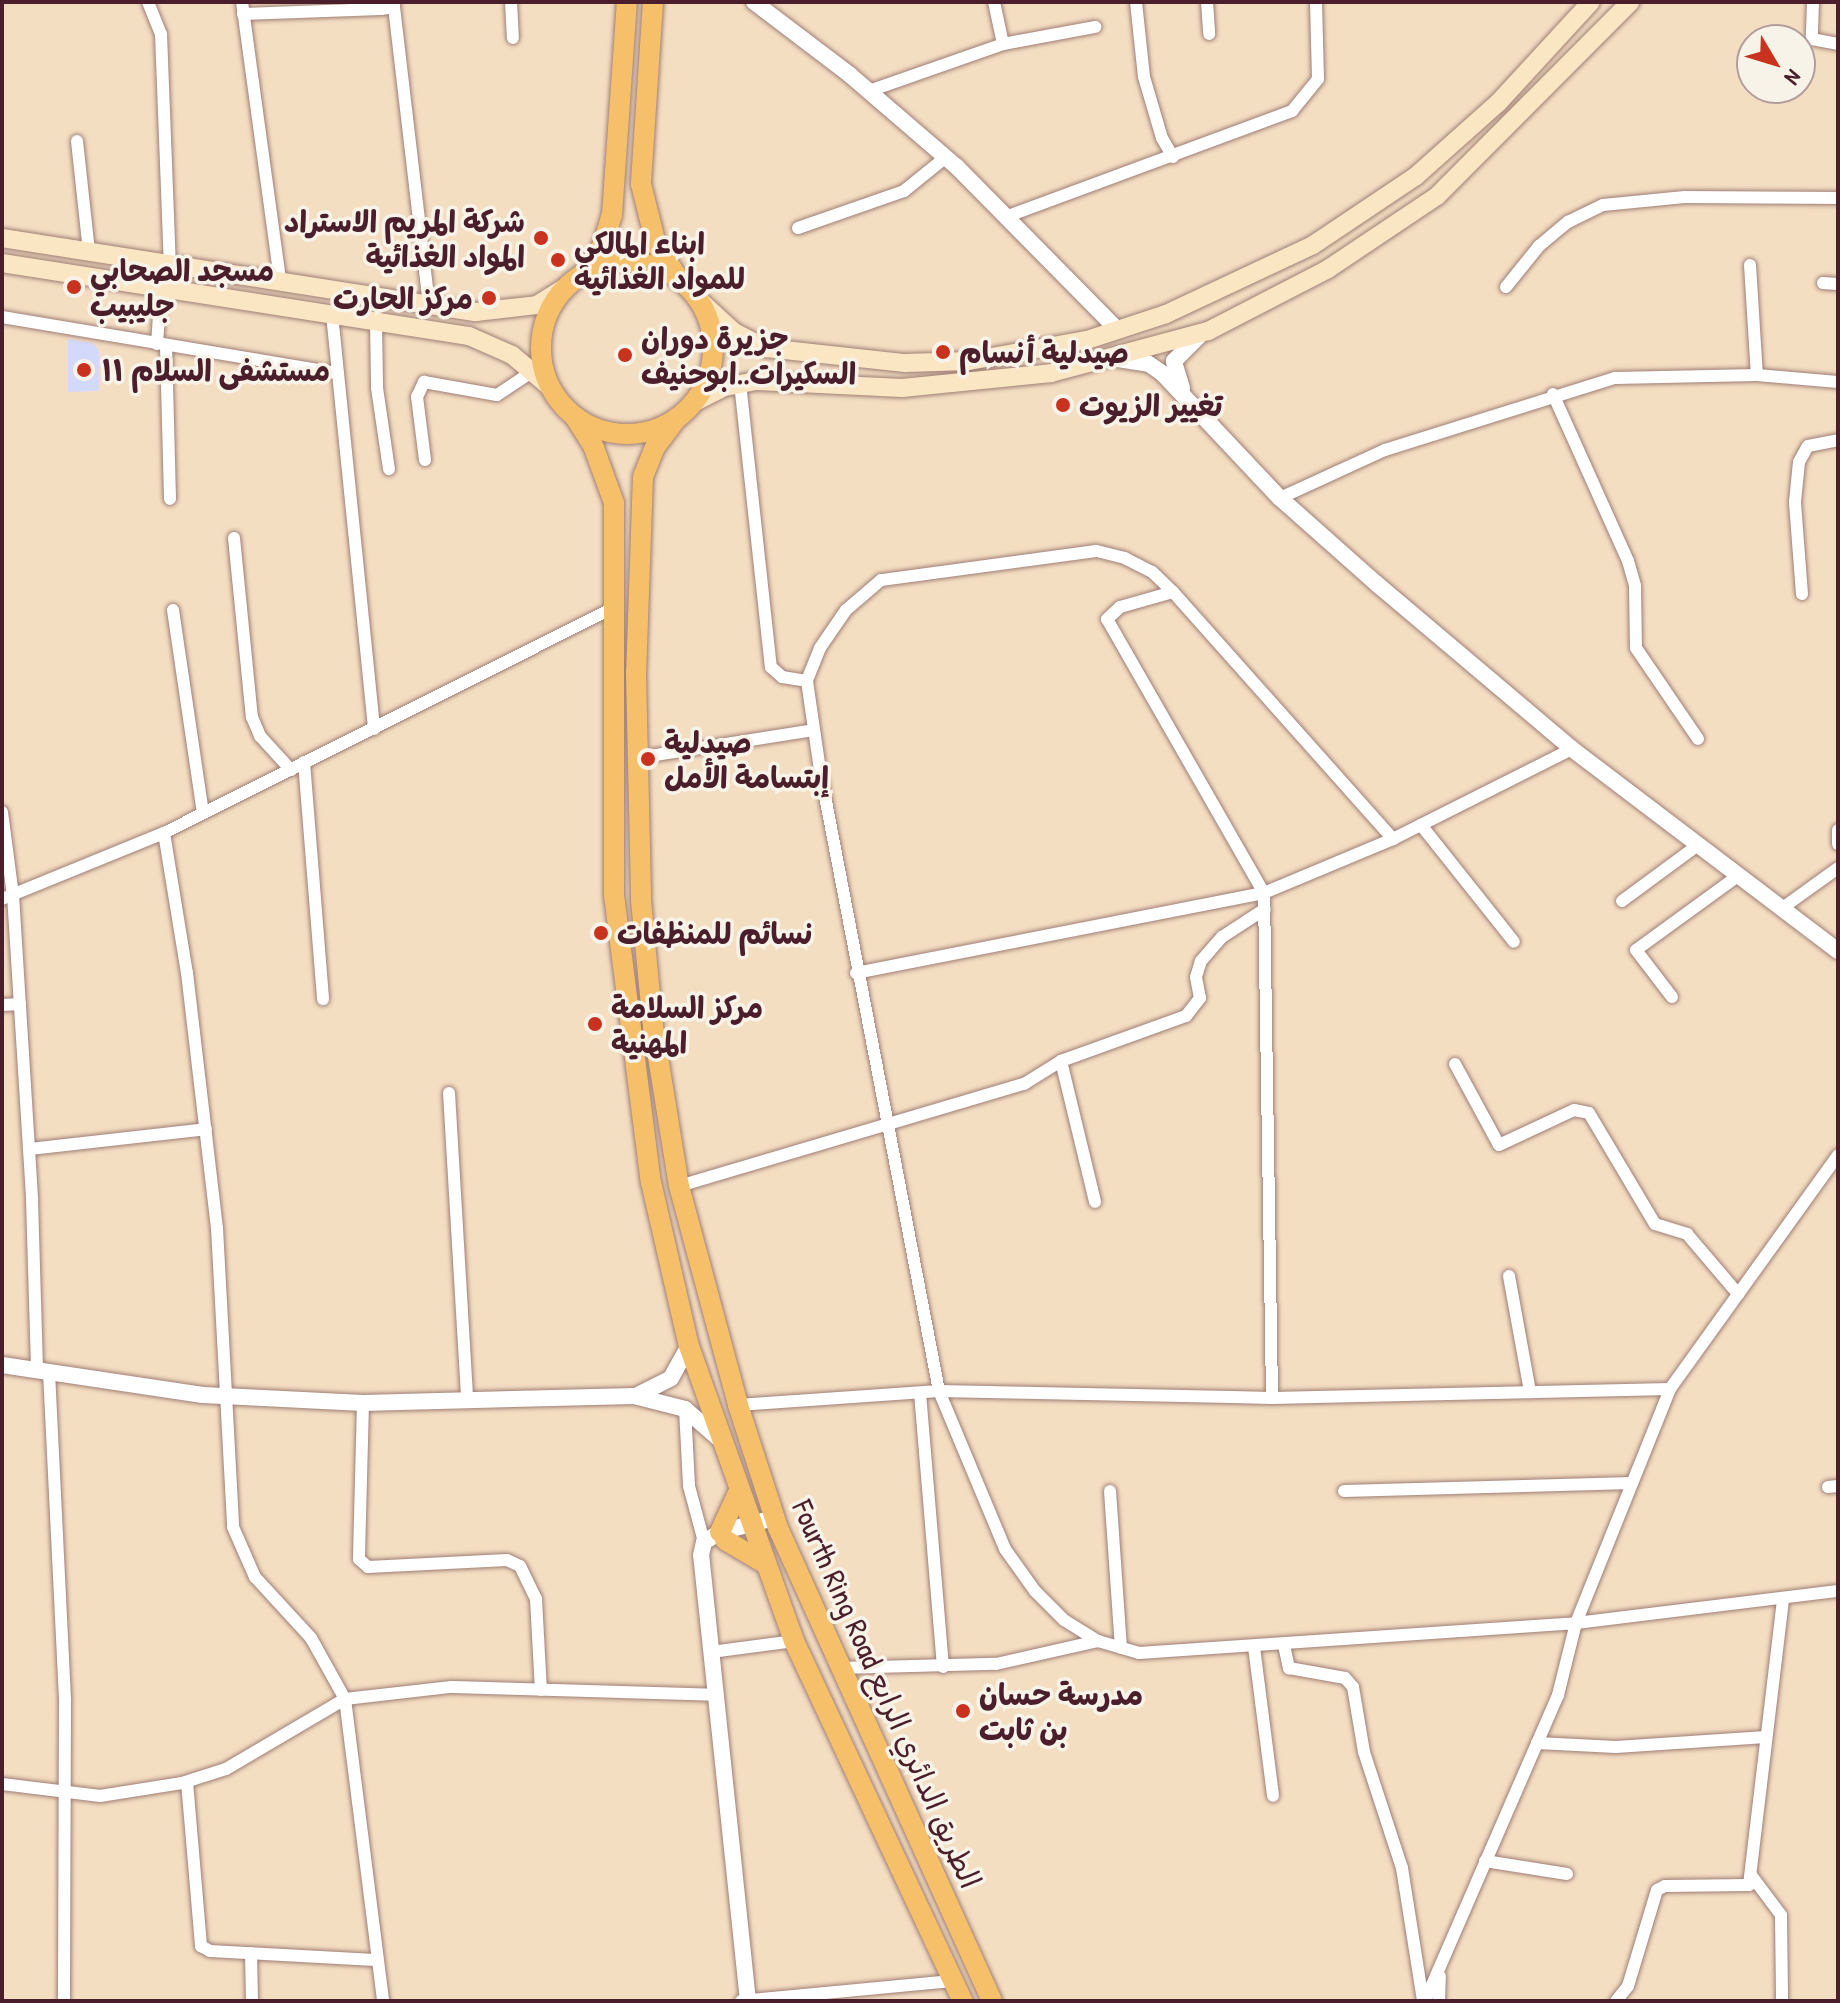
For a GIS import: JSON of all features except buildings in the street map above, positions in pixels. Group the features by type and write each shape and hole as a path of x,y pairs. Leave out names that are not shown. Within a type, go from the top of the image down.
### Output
{"main road":[{"path":"550,387 543,367 543,335 553,304 602,247 612,215 627,2"},
{"path":"653,2 641,184 656,244 678,278 698,299 750,342 829,358 969,361 1118,330 1257,275 1371,209 1459,140 1591,2"},
{"path":"575,417 615,434 658,429 677,418 693,403 740,383 902,388 1051,373 1118,359 1208,331 1328,269 1425,205 1480,158 1630,2"},
{"path":"1565,30 1587,49"},
{"path":"2,238 429,305 510,312 537,305 574,281 631,262 678,278"},
{"path":"2,263 469,336 533,371 575,417 594,448 614,503 614,895 651,1182 689,1346 718,1438 794,1641 963,2001"},
{"path":"693,403 713,352 712,333 698,299"},
{"name":"Fourth Ring Road الطريق الدائري الرابع","path":"677,418 649,461 639,509 637,758 641,900 653,1026 679,1186 738,1405 776,1523 838,1668 992,2001"},
{"path":"738,1493 715,1538 764,1563"}],"street":[{"path":"148,2 161,34 170,264"},
{"path":"511,2 513,38"},
{"path":"754,2 772,7 946,157 1118,330"},
{"path":"994,2 1003,44"},
{"path":"1136,2 1144,77 1162,138 1173,157"},
{"path":"1207,2 1209,34"},
{"path":"1008,216 1258,127 1292,111 1308,97 1318,79 1316,2"},
{"path":"1813,2 1812,39 1838,44"},
{"path":"280,281 242,8 394,4 429,305"},
{"path":"869,91 1003,44 1095,27"},
{"path":"77,141 89,251"},
{"path":"798,228 904,191 946,157"},
{"path":"1506,287 1539,246 1568,222 1603,205 1685,197 1838,198"},
{"path":"1750,265 1757,375"},
{"path":"1823,283 1838,284"},
{"path":"161,287 161,345 170,499"},
{"path":"332,314 374,729"},
{"path":"2,317 337,373"},
{"path":"376,321 377,388 389,469"},
{"path":"1185,393 1174,361 1184,346 1208,331"},
{"path":"1118,359 1149,364 1185,393 1280,498 1572,749 1838,951"},
{"path":"425,460 417,397 424,382 497,395 533,371"},
{"path":"1280,498 1385,450 1553,394 1615,378 1757,375 1838,382"},
{"path":"740,383 771,667 782,677 807,681"},
{"path":"1553,394 1628,561 1635,586 1636,648 1698,739"},
{"path":"1802,594 1795,502 1799,462 1815,442 1838,440"},
{"path":"234,538 252,717 260,736 291,770"},
{"path":"1393,839 1173,592 1152,572 1096,551 881,580 846,610 820,648 807,681 814,730 856,973 939,1391 1005,1549 1035,1591 1064,1620 1098,1641 1139,1653 1576,1623 1838,1591"},
{"path":"1173,592 1120,607 1111,612 1108,625 1264,893 1272,1398"},
{"path":"8,897 164,833 613,608"},
{"path":"173,610 203,813"},
{"path":"637,758 814,730"},
{"path":"856,973 1264,893 1393,839 1572,749"},
{"path":"304,762 323,999"},
{"path":"2,812 20,1004 66,1793 64,2001"},
{"path":"1421,825 1514,942"},
{"path":"1838,830 1838,844"},
{"path":"164,833 217,1228 223,1396 233,1527 244,1558 311,1638 345,1699 375,1960 383,2001"},
{"path":"1622,901 1698,845"},
{"path":"1781,909 1838,868"},
{"path":"1672,997 1636,950 1738,876"},
{"path":"679,1186 1024,1084 1061,1061 1186,1016 1200,998 1196,977 1201,961 1222,937 1265,909"},
{"path":"2,1005 20,1004"},
{"path":"1061,1061 1095,1202"},
{"path":"1455,1064 1499,1145 1574,1110 1589,1113 1655,1224 1687,1234 1738,1294"},
{"path":"449,1093 467,1397"},
{"path":"29,1149 206,1129"},
{"path":"1424,2001 1440,1973 1558,1695 1576,1623 1670,1389 1838,1155"},
{"path":"1509,1276 1530,1392"},
{"path":"634,1396 671,1378 689,1346"},
{"path":"2,1365 223,1396 363,1403 467,1397 634,1396 685,1409 718,1438"},
{"path":"738,1405 939,1391 1272,1398 1670,1389"},
{"path":"920,1393 943,1667"},
{"path":"363,1403 359,1559 368,1567 507,1560 520,1566 536,1599 541,1690"},
{"path":"685,1409 689,1486 715,1538 711,1652 748,2001"},
{"path":"1344,1491 1632,1483"},
{"path":"1110,1491 1121,1648"},
{"path":"715,1538 776,1523"},
{"path":"1616,2001 1628,1986 1657,1890 1670,1885 1742,1889 1751,1875 1783,1600"},
{"path":"711,1652 794,1641"},
{"path":"838,1668 943,1667 1008,1662 1098,1641"},
{"path":"1284,1645 1289,1668 1345,1678 1353,1687 1364,1752 1402,1868 1424,2001"},
{"path":"1254,1647 1273,1796"},
{"path":"2,1784 100,1796 187,1782 226,1769 345,1699 451,1687 716,1695"},
{"path":"1537,1743 1616,1747 1766,1737"},
{"path":"187,1782 197,1939 210,1951 375,1960"},
{"path":"1485,1861 1567,1874"},
{"path":"1751,1875 1781,1915 1782,2001"},
{"path":"251,1953 252,2001"},
{"path":"1439,2001 1440,1973"},
{"path":"741,2001 954,1981"}],"shaded area":[{"name":"مستشفى السلام ١١","path":"68,339 93,343 99,350 99,391 68,392"}],"place":[{"name":"شركة المريم الاستراد المواد الغذائية","path":"541,238"},
{"name":"ابناء المالكي للمواد الغذائيه","path":"558,260"},
{"name":"مسجد الصحابي جليبيب","path":"74,287"},
{"name":"مركز الحارت","path":"489,298"},
{"name":"صيدلية أنسام","path":"943,352"},
{"name":"جزيرة دوران السكيرات..ابوحنيف","path":"625,355"},
{"name":"مستشفى السلام ١١","path":"84,370"},
{"name":"تغيير الزيوت","path":"1063,405"},
{"name":"صيدلية إبتسامة الأمل","path":"648,759"},
{"name":"نسائم للمنظفات","path":"601,933"},
{"name":"مركز السلامة المهنية","path":"595,1024"},
{"name":"مدرسة حسان بن ثابت","path":"963,1711"}]}
